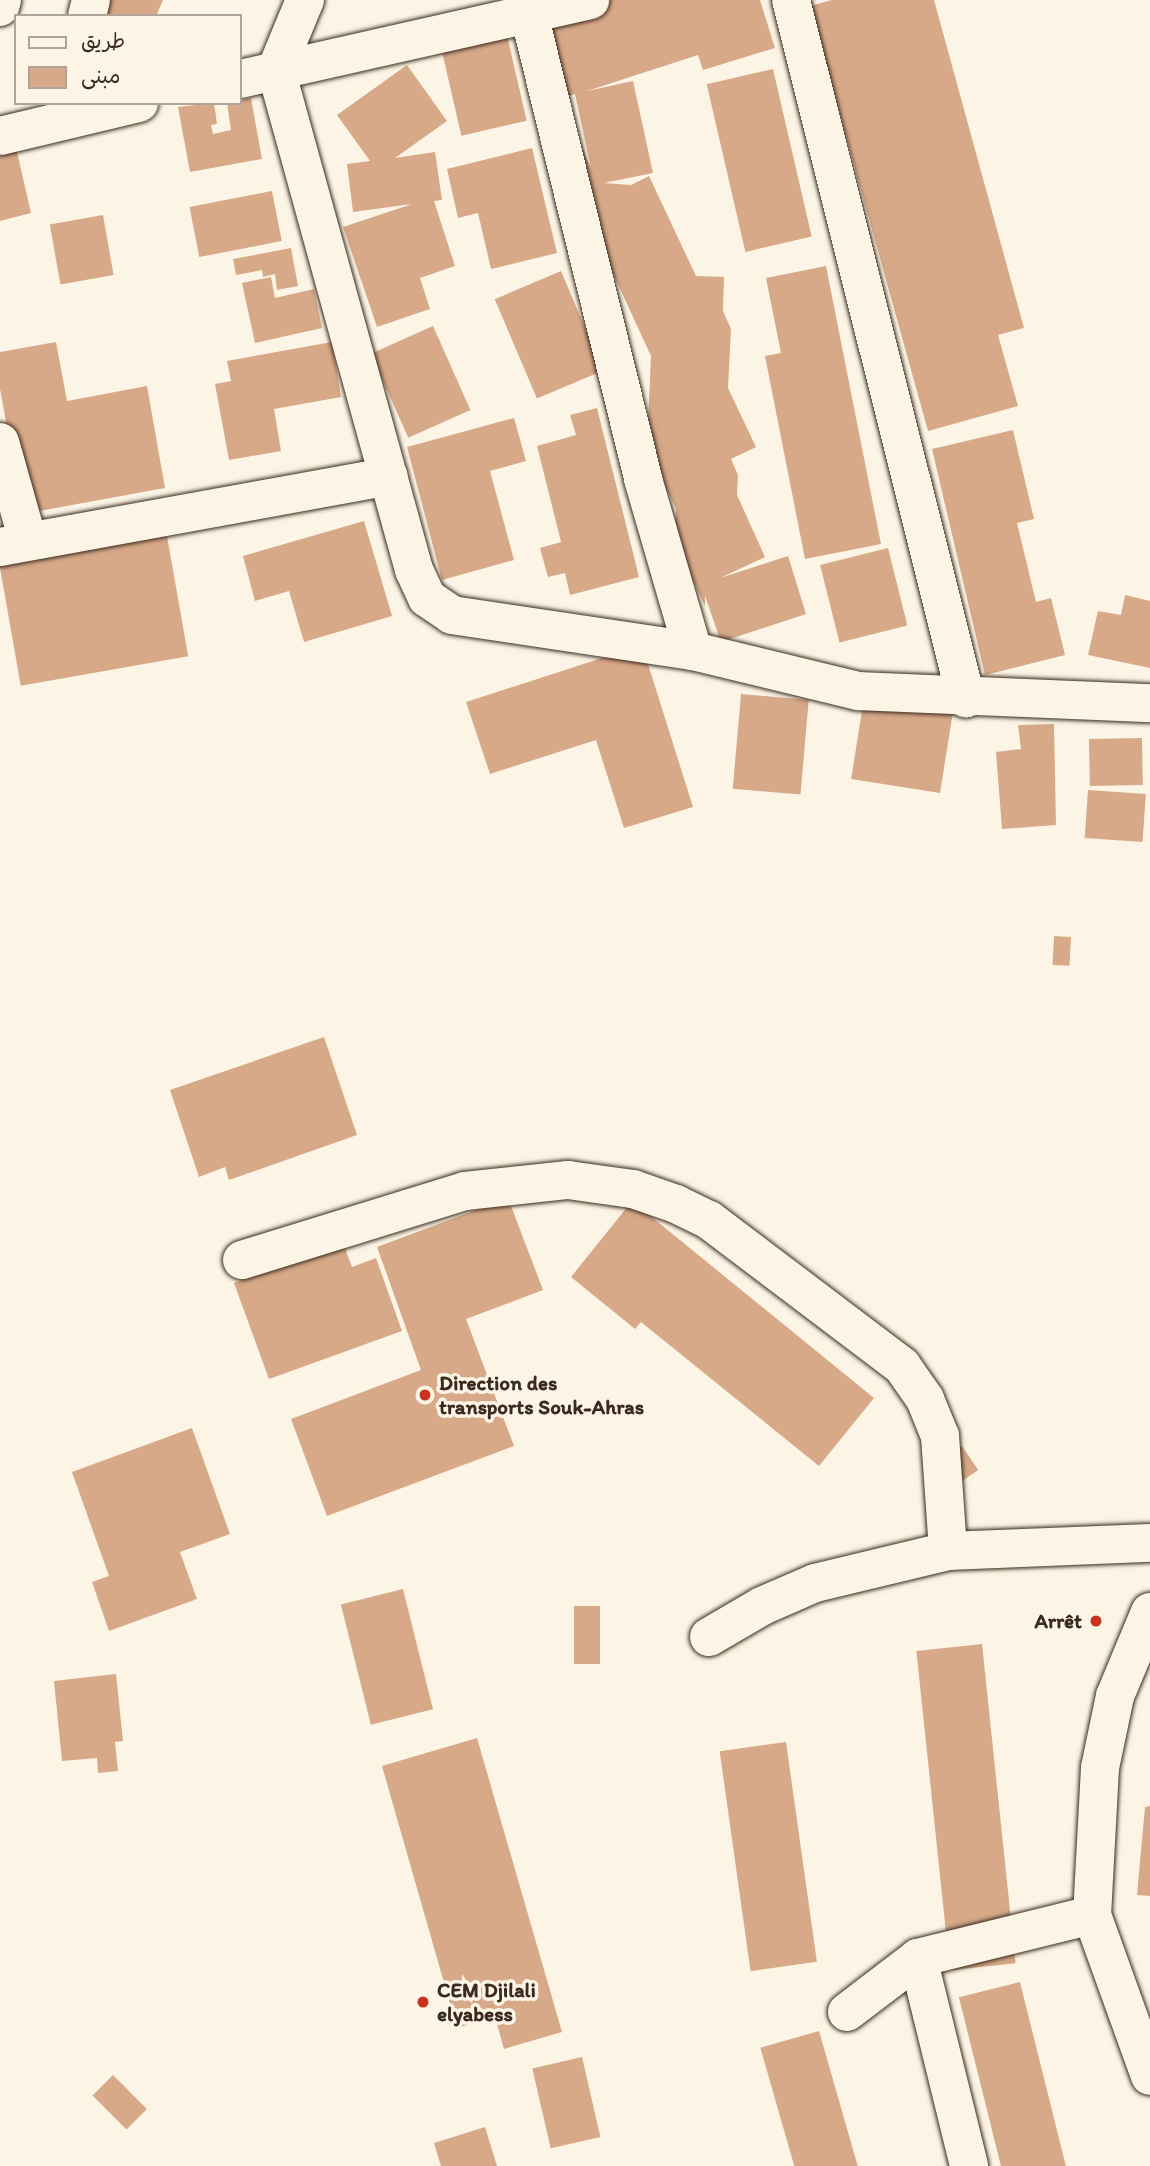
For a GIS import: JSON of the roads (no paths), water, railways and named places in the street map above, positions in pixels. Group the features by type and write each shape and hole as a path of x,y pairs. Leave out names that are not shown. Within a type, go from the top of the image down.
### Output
{"street":[{"path":"0,6 2,0"},
{"path":"305,0 276,70 414,570 427,598 452,615 693,651 858,691 966,698 1150,703"},
{"path":"242,78 590,0"},
{"path":"791,0 966,698"},
{"path":"529,14 643,479 693,651"},
{"path":"0,136 81,110 122,105"},
{"path":"0,442 14,544 389,476"},
{"path":"242,1259 465,1191 568,1180 633,1189 676,1204 709,1220 902,1366 925,1399 940,1436 948,1551"},
{"path":"709,1637 762,1606 815,1583 948,1551 1150,1543"},
{"path":"1150,1612 1115,1696 1100,1768 1092,1915 1150,2076"},
{"path":"847,2012 918,1958 1092,1915"},
{"path":"918,1958 969,2166"}],"place":[{"name":"Direction des transports Souk-Ahras","path":"425,1395"},
{"name":"Arrêt","path":"1096,1621"},
{"name":"CEM Djilali elyabess","path":"423,2002"}]}
